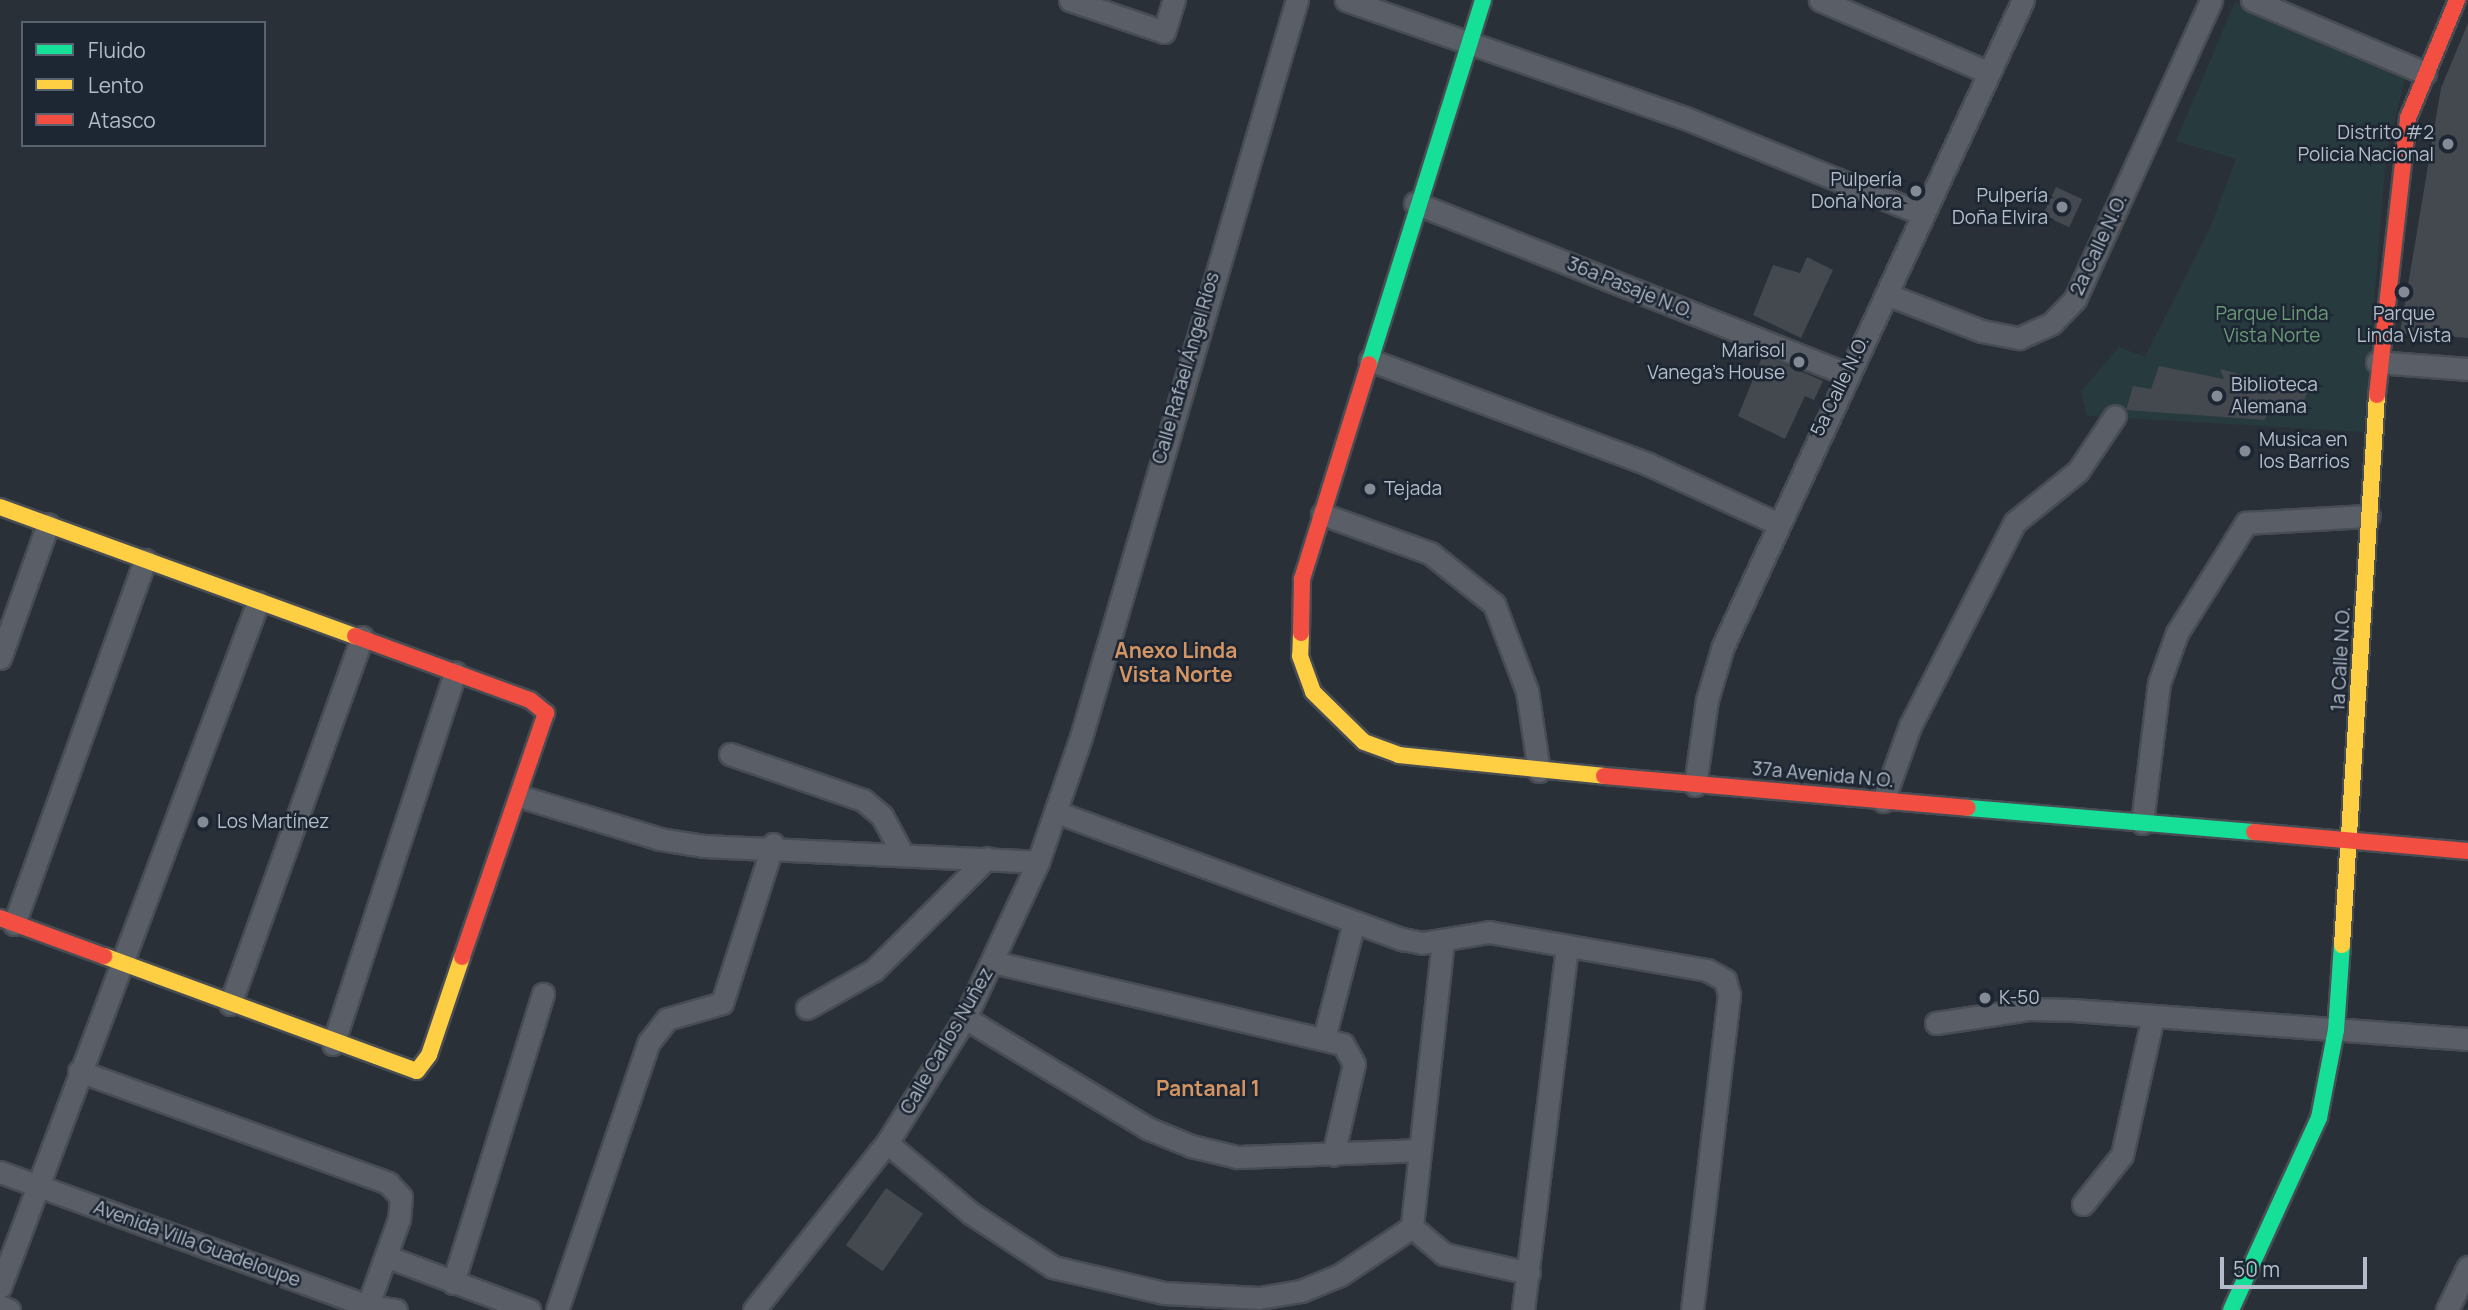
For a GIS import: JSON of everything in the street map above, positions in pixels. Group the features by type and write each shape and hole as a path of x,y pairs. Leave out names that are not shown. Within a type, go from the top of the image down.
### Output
{"street":[{"path":"1070,0 1164,32 1174,0"},
{"name":"Calle Rafael Ángel Ríos","path":"1080,737 1297,0"},
{"path":"1346,0 1685,118 1923,214"},
{"name":"37a Avenida N.O.","path":"1482,0 1466,41 1415,203 1302,579 1300,656 1313,692 1333,718 1364,742 1399,755 1539,771 2468,851"},
{"path":"1821,0 1987,72"},
{"name":"5a Calle N.O.","path":"1695,785 1707,700 1723,646 1844,373 1886,294 1987,72 2023,0"},
{"name":"2a Calle N.O.","path":"1886,294 1982,331 2019,338 2052,323 2075,299 2211,0"},
{"path":"2252,0 2425,73"},
{"name":"1a Calle N.O.","path":"2231,1310 2319,1118 2336,1030 2352,841 2377,362 2401,157 2425,73 2457,0"},
{"name":"36a Pasaje N.O.","path":"1415,203 1844,373"},
{"path":"1370,360 1648,464 1776,523"},
{"path":"2377,362 2468,369"},
{"path":"1884,801 1910,726 2015,522 2078,471 2115,416"},
{"path":"0,507 530,700 546,713 522,797 429,1055 416,1071 333,1044 7,921 145,560"},
{"path":"1322,514 1430,554 1494,604 1527,691 1539,771"},
{"path":"2142,823 2159,683 2177,633 2246,523 2369,516"},
{"path":"0,658 48,524"},
{"path":"0,1287 119,963 258,602"},
{"path":"230,1004 362,637"},
{"path":"333,1044 455,672"},
{"name":"Calle Carlos Nuñez","path":"754,1310 887,1143 965,1018 1038,862 1080,737"},
{"path":"730,754 823,781 863,800 882,816 902,853"},
{"path":"522,797 660,839 1038,862"},
{"path":"1056,813 1402,940 1443,940 1489,932 1707,970 1725,979 1729,995 1692,1310"},
{"path":"557,1310 649,1042 667,1019 722,1003 773,844"},
{"path":"807,1008 874,971 987,858"},
{"path":"1324,1038 1354,922"},
{"path":"1412,1227 1418,1150 1443,940"},
{"path":"1523,1310 1567,947"},
{"path":"993,962 1343,1044 1354,1064 1333,1155"},
{"path":"453,1283 543,994"},
{"path":"1936,1023 2030,1009 2468,1039"},
{"path":"2083,1204 2122,1155 2152,1016"},
{"path":"965,1018 1147,1128 1191,1146 1237,1157 1418,1150"},
{"path":"79,1071 388,1183 401,1197 388,1257 367,1308"},
{"path":"887,1143 972,1214 1053,1267 1164,1293 1259,1298 1301,1291 1340,1275 1412,1227"},
{"name":"Avenida Villa Guadeloupe","path":"0,1172 367,1308 396,1310"},
{"path":"1412,1227 1444,1254 1529,1273"},
{"path":"388,1257 530,1310"},
{"path":"2447,1310 2468,1267"},
{"path":"0,1307 9,1310"}],"green space":[{"name":"Parque Linda Vista Norte","path":"2235,2 2407,72 2386,154 2364,432 2087,416 2081,391 2119,347 2145,357 2210,228 2236,159 2176,141"}],"building":[{"name":"Distrito #2 Policia Nacional","path":"2468,23 2468,338 2400,333 2441,88"},
{"name":"Pulpería Doña Elvira","path":"2056,187 2082,199 2069,227 2043,215"},
{"path":"1807,257 1833,270 1801,338 1753,315 1773,265 1800,273"},
{"path":"1763,355 1823,381 1814,400 1805,396 1785,439 1738,416"},
{"name":"Biblioteca Alemana","path":"2159,366 2224,379 2220,369 2307,392 2302,407 2270,400 2265,420 2126,410 2133,386 2151,389"},
{"path":"886,1188 923,1214 883,1271 846,1245"}],"traffic: fast":[{"path":"1369,364 1483,0"},
{"path":"1968,808 2254,832"},
{"path":"2231,1310 2319,1118 2336,1030 2342,945"}],"traffic: slow":[{"path":"2342,945 2377,395"},
{"path":"0,507 355,636"},
{"path":"1301,633 1300,656 1313,692 1364,742 1399,755 1604,776"},
{"path":"104,956 417,1071 429,1055 462,957"}],"traffic: jam":[{"path":"2377,395 2408,118 2457,0"},
{"path":"1301,633 1302,579 1369,364"},
{"path":"355,636 530,700 546,713 462,957"},
{"path":"1604,776 1968,808"},
{"path":"2254,832 2468,851"},
{"path":"0,918 104,956"}],"place":[{"name":"Distrito #2 Policia Nacional","path":"2448,144"},
{"name":"Pulpería Doña Nora","path":"1916,191"},
{"name":"Pulpería Doña Elvira","path":"2062,207"},
{"name":"Parque Linda Vista","path":"2404,292"},
{"name":"Marisol Vanega’s House","path":"1799,362"},
{"name":"Biblioteca Alemana","path":"2217,396"},
{"name":"Musica en los Barrios","path":"2245,451"},
{"name":"Tejada","path":"1370,489"},
{"name":"Los Martínez","path":"203,822"},
{"name":"K-50","path":"1985,998"}],"district":[{"name":"Anexo Linda Vista Norte","path":"1176,662"},
{"name":"Pantanal 1","path":"1208,1088"}]}
